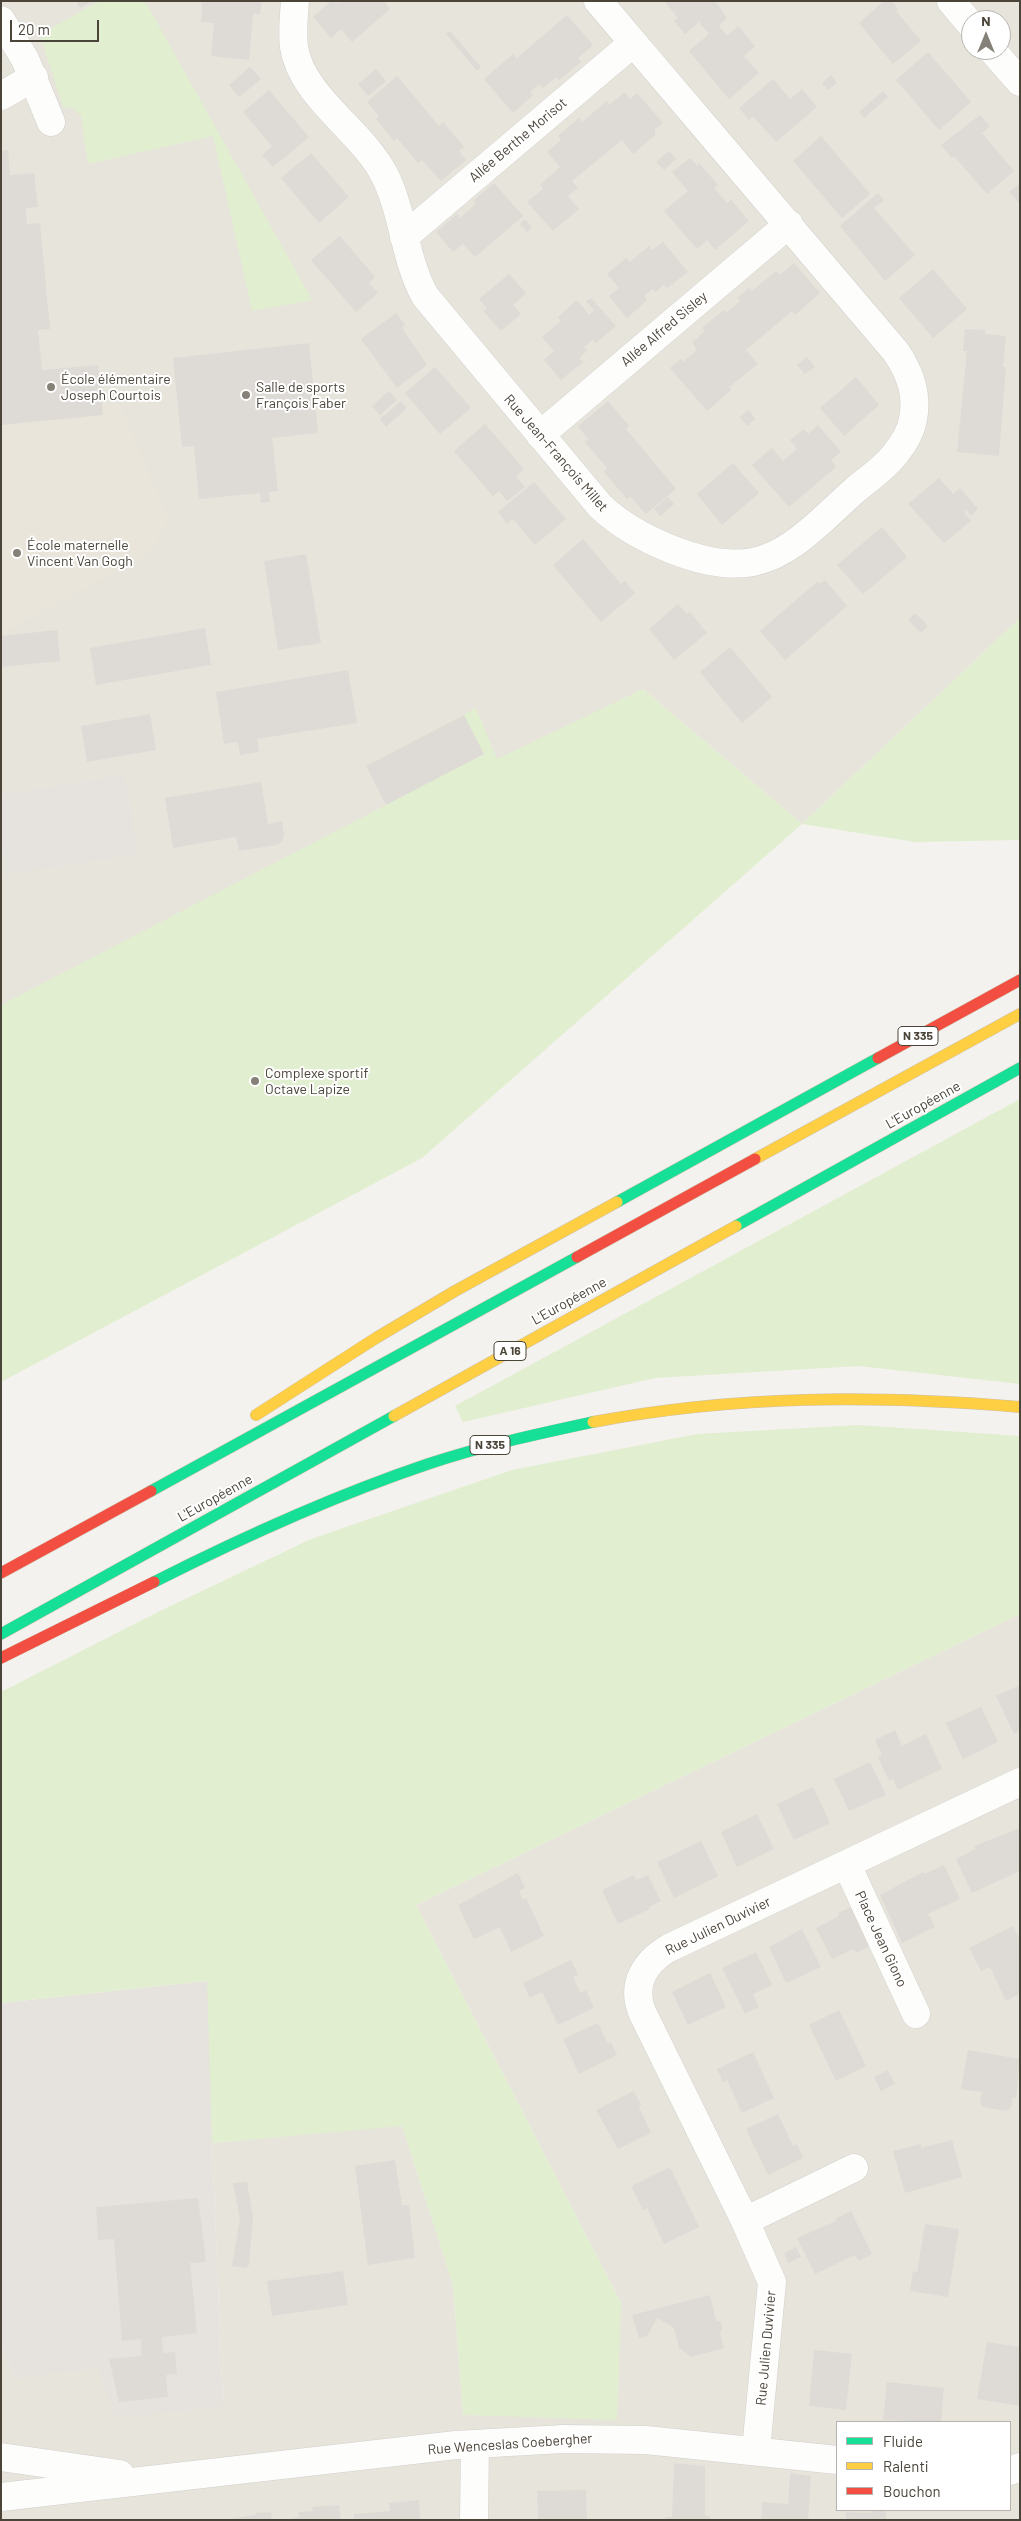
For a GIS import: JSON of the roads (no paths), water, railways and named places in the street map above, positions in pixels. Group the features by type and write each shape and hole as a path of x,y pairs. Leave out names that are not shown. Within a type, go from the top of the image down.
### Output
{"highway":[{"name":"N 335","path":"250,1419 376,1338 455,1291 1020,980"},
{"path":"1,1573 1020,1014"},
{"name":"L'Européenne","path":"1,1634 1020,1068"},
{"name":"N 335","path":"1,1658 223,1548 342,1495 468,1451 522,1436 620,1415 720,1402 866,1397 1020,1407"},
{"path":"40,1553 199,1451"}],"street":[{"name":"Rue Jean-François Millet","path":"295,1 294,46 302,72 383,172 396,204 414,273 432,307 540,435 609,515 644,537 714,561 739,564 767,558 780,552 802,536 895,454 911,426 915,395 908,372 896,352 598,1"},
{"path":"950,1 961,14"},
{"path":"1,20 18,46 34,77 51,122"},
{"name":"Allée Berthe Morisot","path":"404,237 633,42"},
{"path":"1001,60 1020,82"},
{"path":"1,96 34,77"},
{"name":"Allée Alfred Sisley","path":"540,435 789,224"},
{"name":"Rue Julien Duvivier","path":"756,2450 772,2289 767,2268 642,2012 637,1994 638,1984 647,1965 665,1950 1020,1782"},
{"name":"Place Jean Giono","path":"847,1865 916,2014"},
{"path":"745,2221 854,2168"},
{"name":"Rue Wenceslas Coebergher","path":"1,2497 475,2444 598,2438 756,2450 836,2460"},
{"path":"474,2520 475,2444"},
{"name":"Rue Wenceslas Coebergher","path":"1,2457 121,2474 184,2476"}],"place":[{"name":"École élémentaire Joseph Courtois","path":"51,387"},
{"name":"Salle de sports François Faber","path":"246,395"},
{"name":"École maternelle Vincent Van Gogh","path":"17,553"},
{"name":"Complexe sportif Octave Lapize","path":"255,1081"}]}
